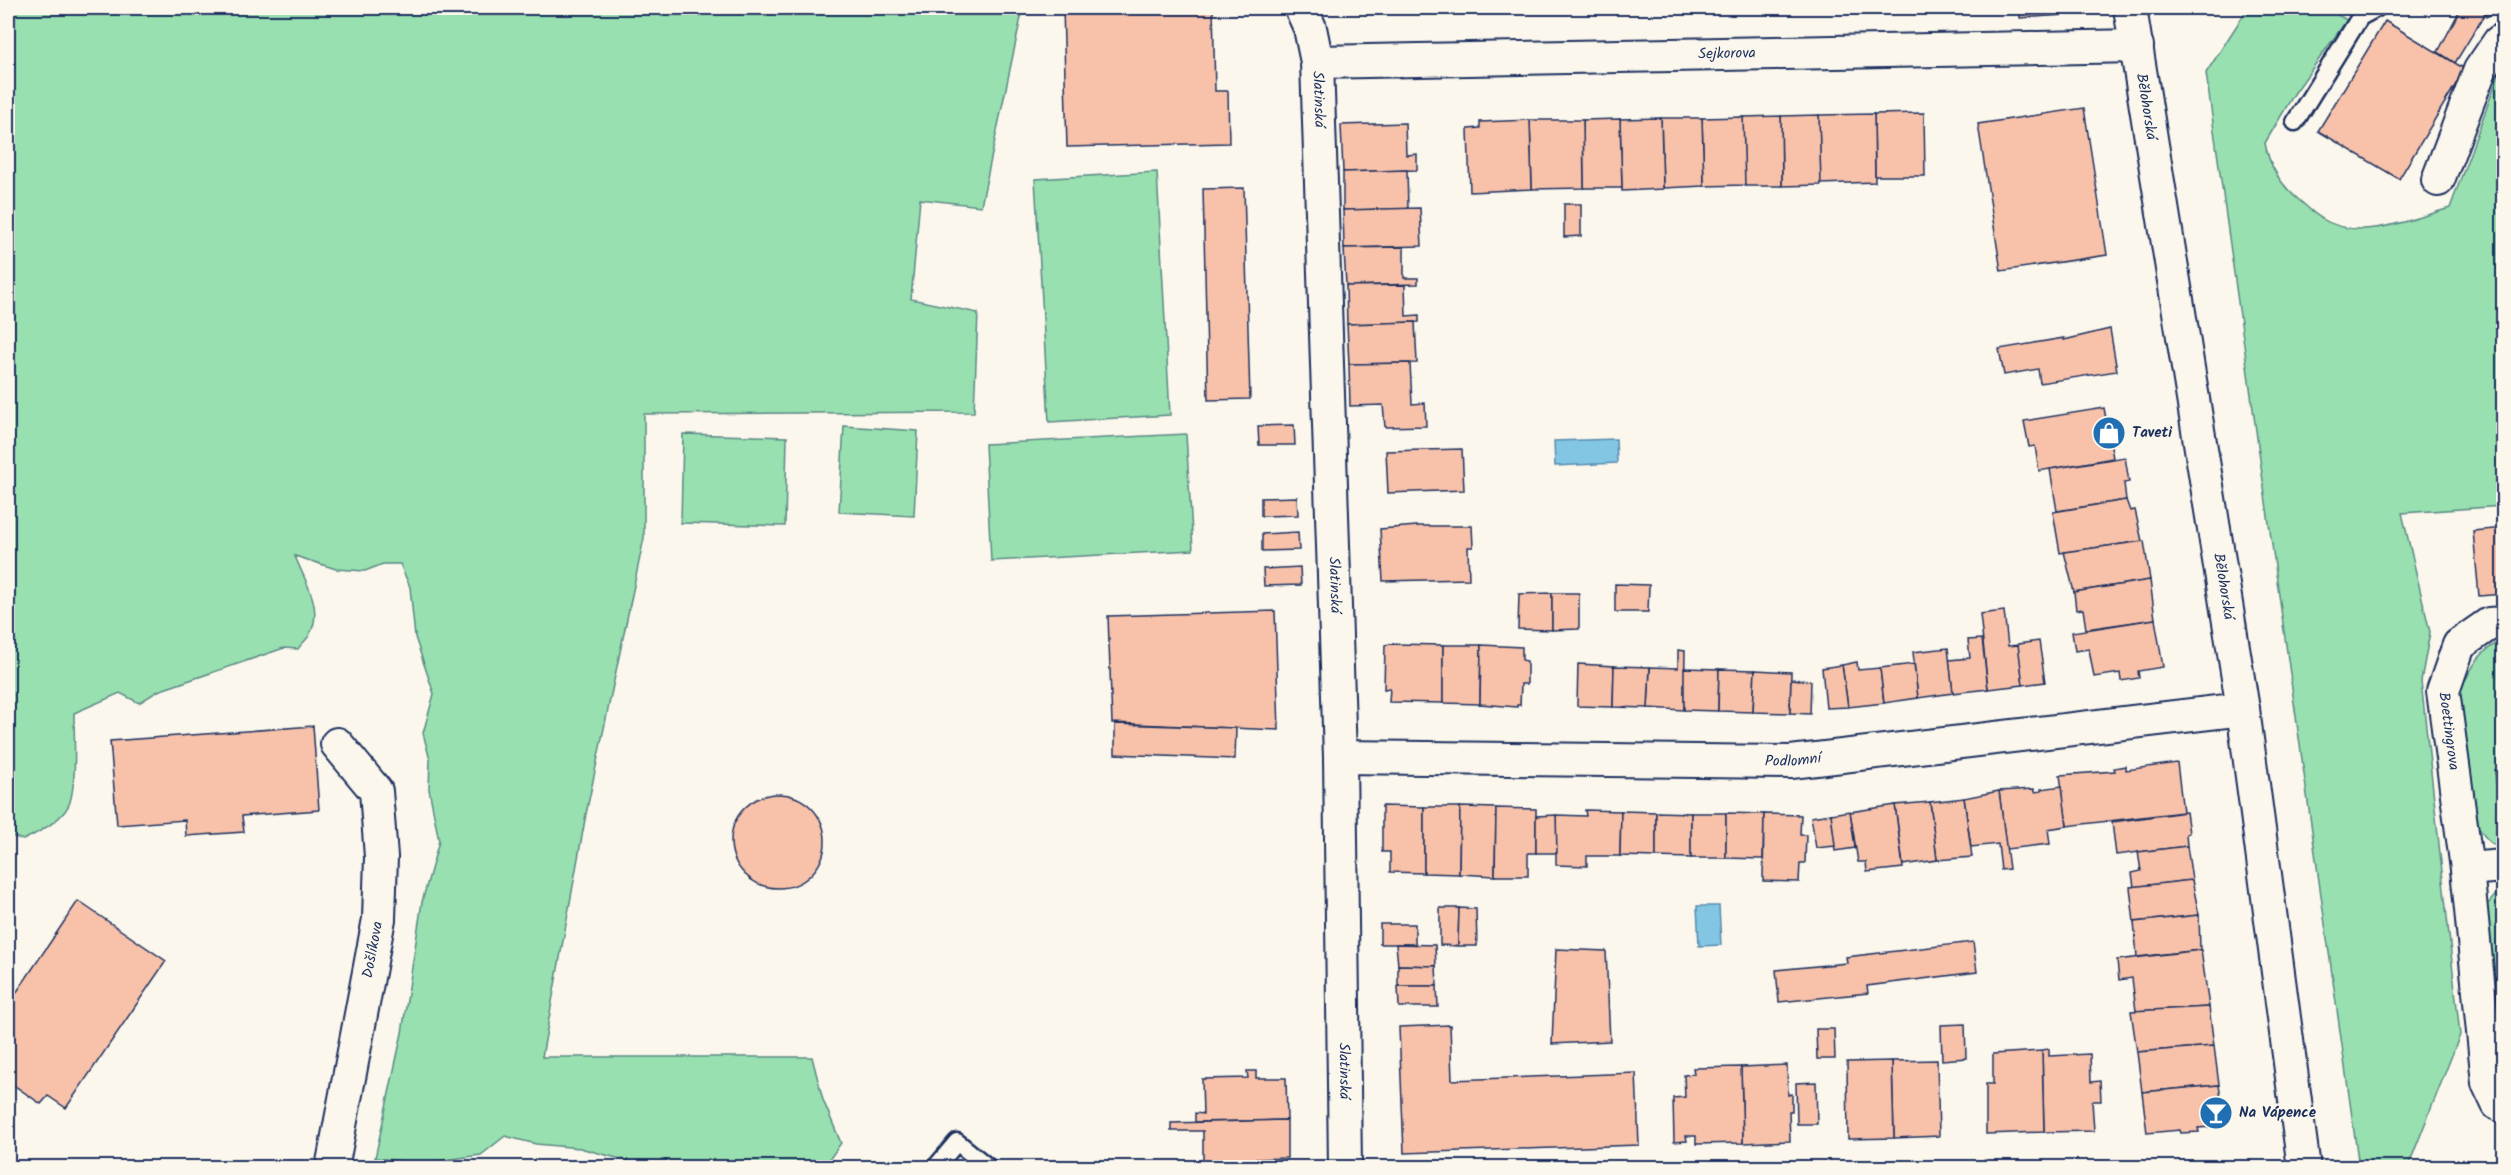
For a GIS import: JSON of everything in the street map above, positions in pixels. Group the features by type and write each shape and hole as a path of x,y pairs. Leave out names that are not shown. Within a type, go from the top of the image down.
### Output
{"street":[{"name":"Slatinská","path":"1301,8 1310,28 1317,62 1340,757 1344,1167"},
{"name":"Bělohorská","path":"2130,8 2243,709 2304,1167"},
{"path":"2439,180 2480,70 2499,42 2504,39"},
{"name":"Sejkorova","path":"1317,62 2137,46"},
{"name":"Boettingrova","path":"2504,623 2489,624 2459,645 2443,692 2467,869 2488,1083 2498,1104 2504,1107"},
{"name":"Podlomní","path":"1340,757 1791,762 2243,709"},
{"name":"Došlíkova","path":"332,1167 379,919 381,857 376,791 336,744"},
{"path":"2467,869 2504,866"}],"lane":[{"path":"2295,122 2360,17 2377,8"},
{"path":"935,1167 957,1142 989,1167"}],"green space":[{"path":"8,8 1023,8 981,206 920,199 911,299 978,313 974,412 644,414 644,538 586,814 542,1057 812,1057 823,1100 841,1143 824,1167 644,1167 580,1148 536,1144 505,1136 481,1155 423,1163 375,1158 402,1033 422,902 439,841 429,789 430,760 423,733 434,694 415,637 410,587 400,564 383,564 365,571 336,569 295,556 311,594 315,614 310,634 298,649 284,648 158,691 139,703 120,693 74,713 74,781 67,809 50,825 23,840 8,835 8,480 13,449 8,447"},
{"path":"2248,8 2325,8 2347,20 2294,94 2265,143 2273,167 2293,194 2321,218 2351,229 2385,227 2450,208 2503,63 2503,506 2402,513 2430,632 2421,681 2460,1035 2408,1167 2359,1167 2206,73"},
{"path":"1157,172 1170,415 1049,422 1035,179"},
{"path":"844,426 918,431 914,516 839,512"},
{"path":"683,434 787,437 785,526 681,523"},
{"path":"1186,434 1193,550 991,561 985,444"},
{"path":"2503,640 2503,851 2488,841 2475,823 2460,707 2460,678 2466,679 2481,656 2490,647"},
{"path":"2503,886 2503,1074 2496,1055 2484,925 2487,905"}],"water":[{"path":"1616,439 1617,463 1555,466 1554,441"},
{"path":"1697,906 1719,906 1721,945 1699,946"}],"building":[{"path":"1063,8 1213,8 1215,91 1228,91 1229,143 1067,147"},
{"path":"2020,8 2063,8 2063,15 2020,18"},
{"path":"2461,8 2482,8 2485,14 2455,63 2438,52"},
{"path":"2482,8 2504,8 2486,17"},
{"path":"2385,21 2465,69 2399,179 2318,131"},
{"path":"2084,108 2107,255 2001,271 1978,124"},
{"path":"1924,113 1925,176 1875,176 1874,114"},
{"path":"1874,114 1875,182 1820,184 1819,115"},
{"path":"1819,115 1821,185 1782,186 1781,116"},
{"path":"1781,116 1782,186 1744,186 1743,117"},
{"path":"1743,117 1745,185 1704,186 1702,118"},
{"path":"1661,118 1702,118 1704,186 1663,188"},
{"path":"1661,118 1663,189 1622,191 1620,119"},
{"path":"1620,119 1622,188 1584,188 1583,120"},
{"path":"1530,120 1583,120 1584,188 1532,189"},
{"path":"1530,120 1532,189 1470,192 1468,129 1480,128 1480,122"},
{"path":"1405,123 1406,155 1417,154 1417,170 1343,172 1341,125"},
{"path":"1407,170 1408,209 1343,210 1343,172"},
{"path":"1244,188 1250,399 1208,400 1203,189"},
{"path":"1564,204 1581,204 1581,236 1564,237"},
{"path":"1420,208 1422,246 1344,248 1343,210"},
{"path":"1404,247 1404,278 1418,278 1418,284 1346,286 1344,248"},
{"path":"1405,285 1406,316 1419,315 1419,322 1347,324 1346,286"},
{"path":"1415,322 1417,363 1349,364 1347,324"},
{"path":"2110,329 2117,371 2040,383 2038,369 2004,375 1999,349 2064,338 2064,340"},
{"path":"1410,363 1412,404 1425,403 1426,426 1385,427 1383,405 1350,406 1349,364"},
{"path":"2104,408 2113,458 2039,471 2035,446 2029,447 2024,421"},
{"path":"1294,425 1295,445 1259,445 1258,426"},
{"path":"1462,449 1464,490 1388,493 1386,451"},
{"path":"2125,457 2129,482 2124,483 2126,500 2057,511 2050,469"},
{"path":"1297,497 1298,515 1261,516 1261,498"},
{"path":"2126,500 2130,511 2135,510 2142,541 2060,553 2053,512"},
{"path":"1472,526 1473,547 1468,547 1469,579 1383,581 1380,529"},
{"path":"2504,528 2504,594 2479,596 2473,531"},
{"path":"1298,532 1299,550 1262,551 1262,534"},
{"path":"2144,541 2150,580 2074,592 2064,552"},
{"path":"1300,567 1301,585 1264,586 1263,569"},
{"path":"2150,580 2155,619 2086,629 2083,609 2076,610 2074,592"},
{"path":"1615,584 1649,585 1648,612 1615,612"},
{"path":"1552,593 1552,630 1518,629 1519,594"},
{"path":"1552,593 1579,593 1579,629 1552,630"},
{"path":"1275,611 1279,730 1112,723 1108,616"},
{"path":"2004,611 2008,646 2019,645 2023,685 1988,689 1980,614"},
{"path":"2155,619 2163,667 2138,671 2139,678 2121,681 2120,673 2094,677 2089,649 2075,651 2072,632"},
{"path":"1982,639 1988,689 1953,693 1949,660 1970,658 1968,640"},
{"path":"2039,641 2045,682 2023,685 2018,644"},
{"path":"1385,645 1443,645 1443,703 1389,702 1390,688 1384,689"},
{"path":"1443,645 1481,645 1480,704 1443,703"},
{"path":"1481,645 1522,647 1522,660 1527,661 1527,684 1521,684 1520,705 1517,707 1480,704"},
{"path":"1948,648 1953,693 1918,698 1913,652"},
{"path":"1678,650 1685,651 1684,710 1648,708 1650,667 1678,668"},
{"path":"1857,662 1858,670 1880,668 1884,703 1848,707 1842,665"},
{"path":"1578,664 1614,666 1613,707 1577,706"},
{"path":"1914,664 1918,698 1884,703 1880,668"},
{"path":"1842,665 1848,707 1826,708 1822,668"},
{"path":"1614,666 1650,667 1648,708 1613,707"},
{"path":"1684,668 1719,669 1718,711 1684,710"},
{"path":"1719,669 1755,670 1753,712 1718,711"},
{"path":"1755,670 1791,672 1790,713 1753,712"},
{"path":"1791,679 1811,681 1810,714 1790,713"},
{"path":"1115,724 1236,728 1235,759 1115,754"},
{"path":"313,726 319,810 242,816 244,832 186,836 185,820 117,825 110,741"},
{"path":"2177,763 2183,812 2067,826 2060,775 2115,771 2114,768 2126,766 2126,770"},
{"path":"2495,770 2504,770 2504,836 2502,836"},
{"path":"2062,786 2067,826 2048,829 2050,844 2006,849 1999,791 2034,789 2035,792"},
{"path":"1999,791 2009,869 2001,870 1998,844 1971,847 1964,798"},
{"path":"778,794 796,797 811,808 822,823 825,841 822,859 811,874 796,885 778,888 760,885 745,874 734,859 731,841 734,823 745,808 760,797"},
{"path":"1964,798 1972,857 1937,860 1930,802"},
{"path":"1930,802 1937,860 1903,865 1895,805"},
{"path":"1895,805 1903,868 1867,872 1866,862 1858,862 1850,812"},
{"path":"1382,806 1424,807 1424,873 1390,872 1390,852 1382,852"},
{"path":"1424,807 1460,807 1459,874 1424,873"},
{"path":"1460,807 1496,808 1495,876 1459,874"},
{"path":"1496,808 1536,809 1536,853 1528,853 1528,876 1495,876"},
{"path":"1585,810 1621,811 1620,856 1587,856 1587,866 1556,865 1556,815 1586,816"},
{"path":"1621,811 1656,812 1656,857 1620,856"},
{"path":"1850,811 1855,848 1835,851 1831,814"},
{"path":"1656,812 1691,813 1691,858 1656,857"},
{"path":"2186,812 2189,833 2186,834 2187,846 2116,855 2112,822"},
{"path":"1691,813 1726,813 1726,858 1691,858"},
{"path":"1726,813 1764,814 1763,859 1726,858"},
{"path":"1764,814 1801,815 1800,835 1806,835 1805,863 1800,863 1799,882 1763,881"},
{"path":"1831,814 1835,846 1816,848 1811,817"},
{"path":"1556,815 1557,853 1536,853 1536,816"},
{"path":"2187,846 2192,880 2134,887 2132,873 2141,871 2138,852"},
{"path":"2192,880 2199,915 2134,922 2130,887"},
{"path":"78,901 166,961 66,1108 48,1096 41,1104 8,1081 8,1005"},
{"path":"1440,908 1459,908 1458,946 1440,945"},
{"path":"1459,908 1476,909 1477,946 1458,946"},
{"path":"2199,915 2200,950 2137,957 2134,922"},
{"path":"1380,924 1415,924 1415,944 1380,944"},
{"path":"1973,942 1977,972 1867,986 1868,993 1779,1002 1776,970 1847,963 1846,957"},
{"path":"1396,944 1435,945 1436,966 1398,965"},
{"path":"1556,949 1606,951 1610,1041 1552,1044"},
{"path":"2201,950 2209,1007 2136,1011 2132,978 2119,980 2117,960"},
{"path":"1398,965 1436,966 1437,986 1398,986"},
{"path":"1398,986 1437,986 1438,1007 1399,1007"},
{"path":"2209,1007 2214,1046 2137,1052 2131,1011"},
{"path":"1965,1024 1966,1058 1942,1060 1941,1025"},
{"path":"1450,1025 1452,1080 1636,1073 1639,1145 1404,1153 1399,1027"},
{"path":"1816,1029 1834,1029 1835,1059 1817,1059"},
{"path":"2214,1046 2219,1085 2142,1092 2137,1052"},
{"path":"2049,1049 2049,1056 2090,1054 2091,1082 2100,1081 2101,1101 2092,1101 2094,1131 2044,1132 2042,1050"},
{"path":"2042,1051 2044,1132 1986,1134 1986,1084 1993,1084 1993,1054"},
{"path":"1937,1060 1939,1136 1894,1138 1892,1061"},
{"path":"1892,1061 1894,1138 1848,1139 1847,1062"},
{"path":"1787,1065 1788,1095 1792,1094 1792,1111 1789,1111 1790,1141 1743,1143 1741,1067"},
{"path":"1741,1067 1743,1143 1696,1144 1696,1136 1686,1136 1687,1141 1674,1142 1673,1098 1685,1097 1684,1075 1694,1074 1693,1068"},
{"path":"1247,1071 1256,1071 1256,1078 1286,1078 1287,1120 1195,1122 1195,1113 1203,1114 1202,1079 1248,1078"},
{"path":"1816,1082 1817,1124 1797,1124 1796,1083"},
{"path":"2219,1085 2225,1126 2198,1128 2199,1132 2181,1133 2180,1130 2147,1133 2142,1092"},
{"path":"1287,1120 1287,1158 1255,1159 1255,1166 1232,1167 1231,1160 1203,1161 1203,1131 1171,1131 1171,1123"}],"place":[{"name":"Taveti","path":"2109,433"},
{"name":"Na Vápence","path":"2216,1113"}]}
